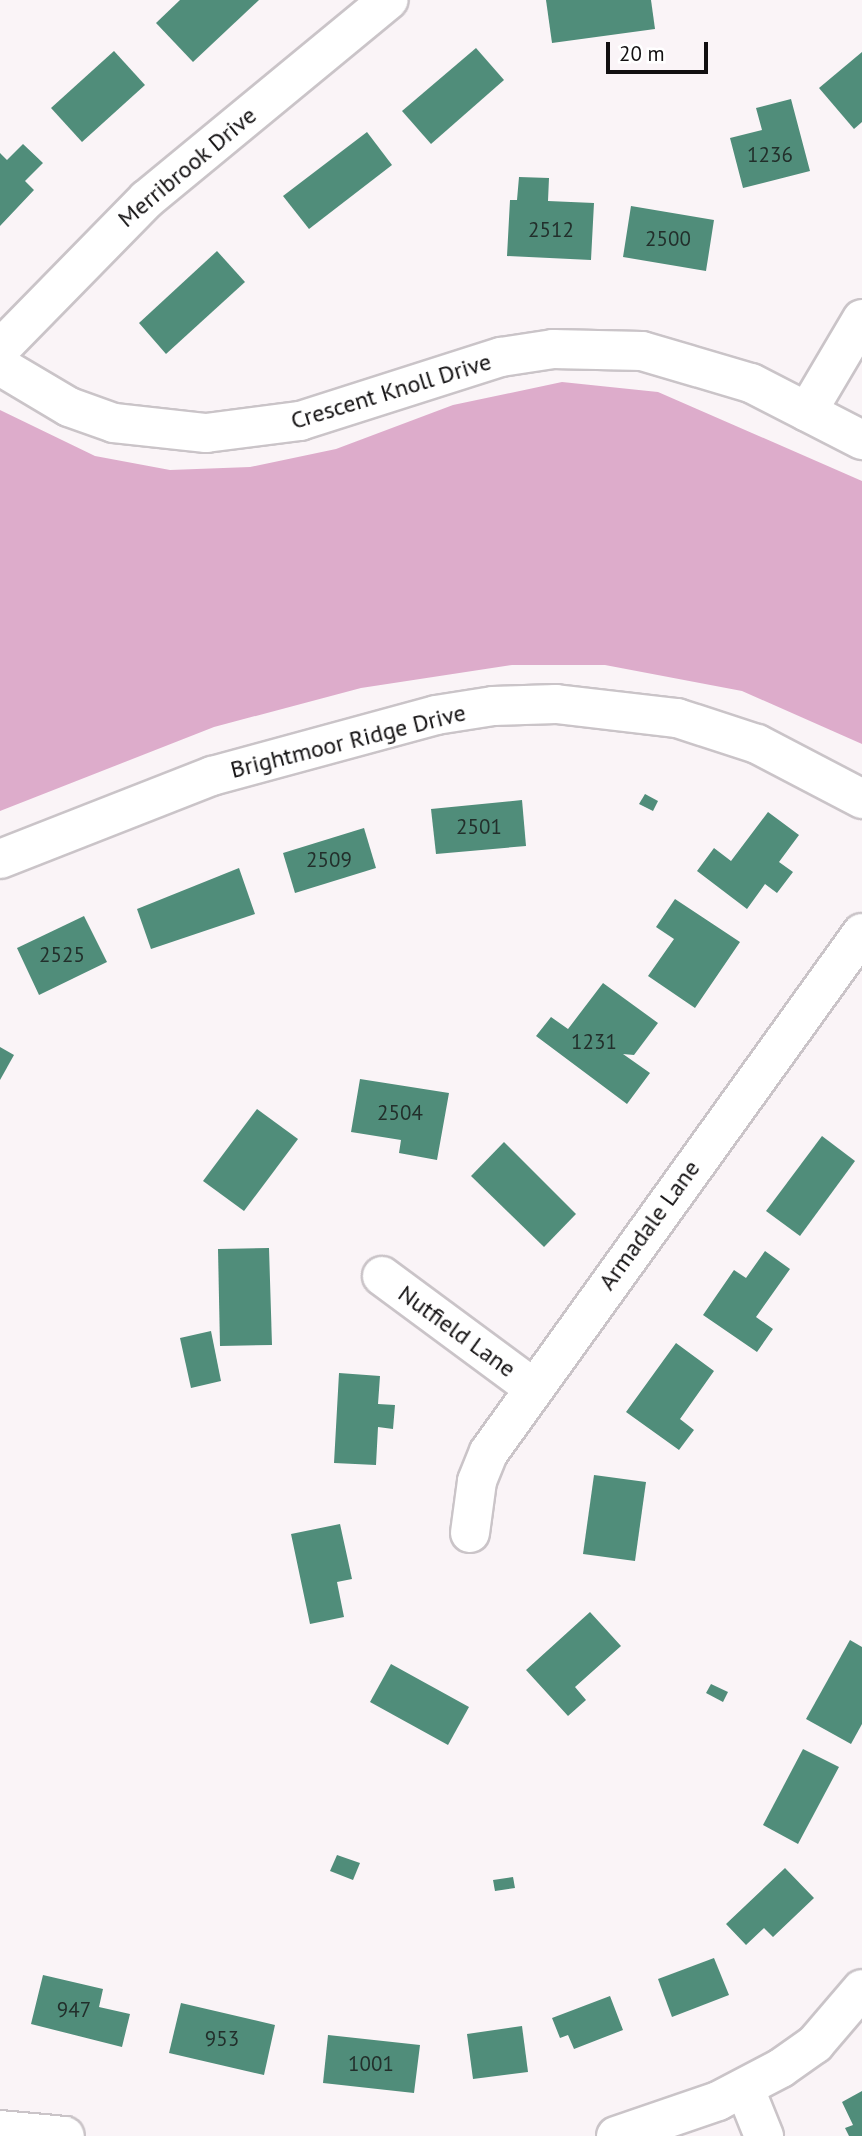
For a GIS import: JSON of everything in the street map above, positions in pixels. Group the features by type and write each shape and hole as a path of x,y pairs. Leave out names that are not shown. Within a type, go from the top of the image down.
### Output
{"street":[{"name":"Merribrook Drive","path":"0,349 147,198 388,0"},
{"path":"807,412 862,319"},
{"name":"Crescent Knoll Drive","path":"0,366 69,407 160,432 252,430 300,421 459,367 553,349 642,351 678,359 751,383 862,440"},
{"name":"Brightmoor Ridge Drive","path":"0,859 212,776 436,715 493,706 556,704 677,718 757,744 862,799"},
{"name":"Armadale Lane","path":"470,1532 485,1461 533,1387 862,933"},
{"name":"Nutfield Lane","path":"382,1276 533,1387"},
{"path":"616,2136 745,2089 815,2044 862,1989"},
{"path":"745,2089 764,2136"},
{"path":"0,2130 65,2136"}],"shaded area":[{"path":"562,382 658,392 862,481 862,744 742,691 605,665 512,665 361,688 214,727 0,811 0,410 95,456 170,470 250,467 336,449 453,405"}],"building":[{"path":"180,0 259,0 193,62 156,23"},
{"path":"546,0 651,0 655,29 552,43"},
{"path":"476,48 504,80 431,144 402,111"},
{"path":"114,51 145,85 82,142 51,108"},
{"path":"862,52 862,122 854,129 819,88"},
{"path":"791,99 810,171 743,188 730,138 762,130 756,108"},
{"path":"367,132 392,165 309,229 283,196"},
{"path":"23,144 43,163 25,181 34,190 0,226 0,153 7,160"},
{"path":"519,177 549,178 548,201 594,203 591,260 507,256 510,200 517,200"},
{"path":"631,206 714,220 706,271 623,257"},
{"path":"217,251 245,282 166,354 139,323"},
{"path":"645,794 658,801 653,811 639,804"},
{"path":"522,800 526,846 436,854 431,809"},
{"path":"768,812 799,835 779,862 793,872 777,893 765,884 747,909 697,871 714,848 731,861"},
{"path":"364,828 376,868 295,893 283,853"},
{"path":"239,868 255,914 151,949 137,909"},
{"path":"675,899 740,942 695,1008 648,976 674,939 656,927"},
{"path":"84,916 107,962 39,995 17,948"},
{"path":"603,983 658,1023 634,1055 623,1054 650,1073 627,1104 536,1036 551,1017 568,1029"},
{"path":"0,1047 14,1055 0,1080"},
{"path":"360,1079 449,1093 437,1160 399,1153 401,1140 351,1132"},
{"path":"257,1109 298,1139 244,1211 203,1181"},
{"path":"822,1136 855,1161 800,1236 766,1211"},
{"path":"504,1142 576,1214 544,1247 471,1176"},
{"path":"269,1248 272,1345 220,1346 218,1249"},
{"path":"765,1251 790,1269 756,1317 773,1329 757,1352 703,1315 734,1270 746,1278"},
{"path":"211,1331 221,1381 191,1388 180,1338"},
{"path":"676,1343 714,1371 680,1419 694,1430 679,1450 626,1412"},
{"path":"339,1373 380,1376 378,1404 395,1405 393,1429 378,1427 376,1465 334,1463"},
{"path":"594,1475 646,1482 635,1561 583,1554"},
{"path":"340,1524 352,1579 337,1582 344,1617 310,1624 291,1534"},
{"path":"590,1612 621,1646 575,1687 586,1700 568,1716 526,1670"},
{"path":"850,1640 862,1647 862,1724 851,1744 806,1719"},
{"path":"391,1664 469,1707 448,1745 370,1702"},
{"path":"711,1684 728,1692 723,1702 706,1693"},
{"path":"803,1749 839,1767 798,1844 763,1825"},
{"path":"337,1855 360,1863 353,1880 330,1871"},
{"path":"785,1868 814,1898 773,1937 764,1928 746,1945 726,1924"},
{"path":"513,1877 515,1888 495,1891 493,1880"},
{"path":"714,1958 729,1995 672,2017 658,1979"},
{"path":"43,1975 103,1989 99,2007 130,2014 122,2047 31,2024"},
{"path":"610,1996 623,2030 574,2049 568,2035 560,2038 552,2018"},
{"path":"181,2003 275,2025 264,2075 169,2053"},
{"path":"522,2026 528,2072 473,2079 467,2034"},
{"path":"328,2035 420,2045 414,2093 323,2083"},
{"path":"862,2091 862,2136 849,2136 845,2128 853,2125 842,2102"}]}
